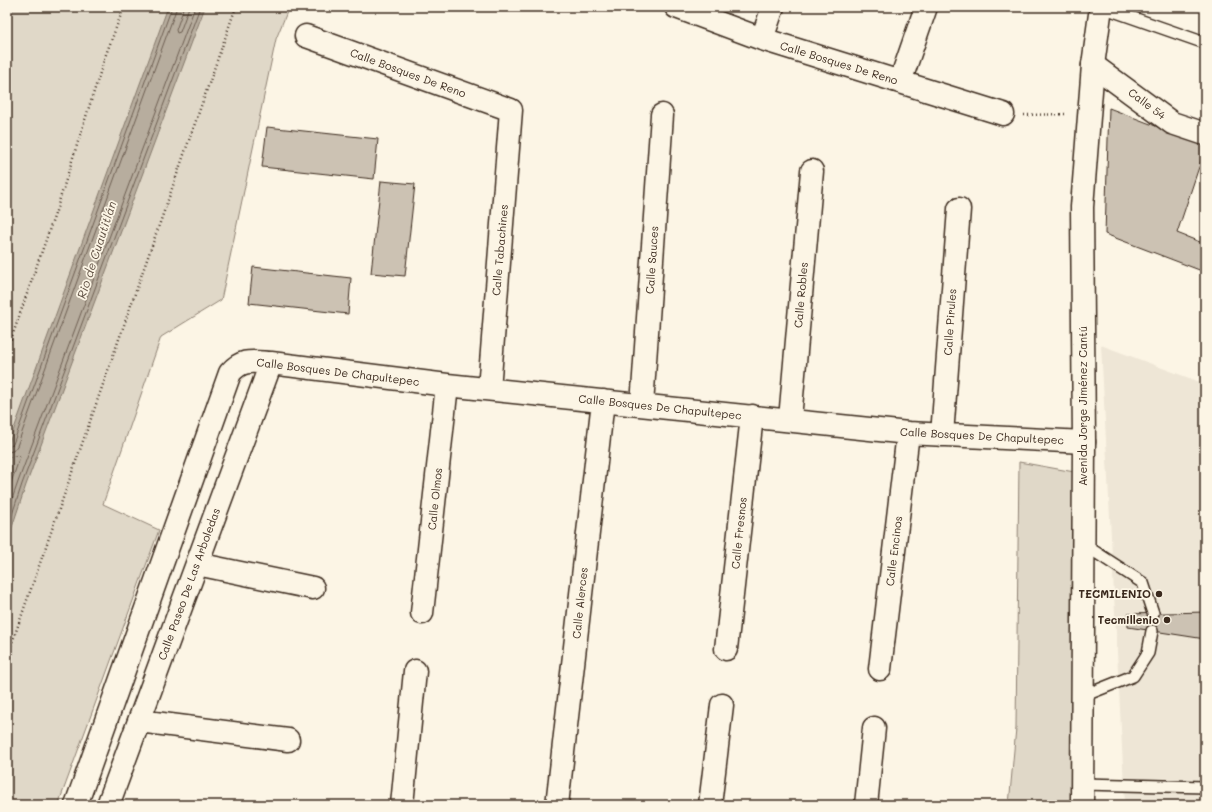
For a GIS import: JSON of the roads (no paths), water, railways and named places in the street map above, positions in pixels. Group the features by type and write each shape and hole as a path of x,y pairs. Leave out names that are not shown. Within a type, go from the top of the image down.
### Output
{"street":[{"name":"Calle Bosques De Reno","path":"676,7 762,39 1003,114"},
{"path":"762,39 773,7"},
{"path":"900,82 926,7"},
{"name":"Avenida Jorge Jiménez Cantú","path":"1082,795 1084,442 1082,207 1093,64 1101,7"},
{"name":"Calle Bosques De Reno","path":"306,36 511,110"},
{"name":"Calle 54","path":"1093,64 1172,123 1205,134"},
{"name":"Calle Tabachines","path":"489,389 511,110"},
{"name":"Calle Sauces","path":"642,405 662,115"},
{"name":"Calle Robles","path":"790,420 812,171"},
{"name":"Calle Pirules","path":"942,436 959,209"},
{"name":"Calle Bosques De Chapultepec","path":"76,805 230,373 237,366 249,362 271,363 447,385 908,433 942,436 1084,442"},
{"name":"Calle Paseo De Las Arboledas","path":"108,805 271,363"},
{"name":"Calle Olmos","path":"422,613 447,385"},
{"name":"Calle Alerces","path":"557,805 603,401"},
{"name":"Calle Fresnos","path":"726,649 752,416"},
{"name":"Calle Encinos","path":"880,669 908,433"},
{"path":"197,564 313,588"},
{"path":"402,805 415,671"},
{"path":"710,805 722,705"},
{"path":"139,721 288,740"},
{"path":"866,805 874,728"}],"lane":[{"path":"1101,7 1205,43"},
{"path":"1083,544 1143,583 1153,613"},
{"path":"1083,696 1133,676 1148,653 1152,631"},
{"path":"1082,795 1205,787"}],"water":[{"name":"Rio de Cuautitlán","path":"168,7 205,7 26,485 7,542 7,448"}],"place":[{"name":"TECMILENIO","path":"1159,594"},
{"name":"Tecmillenio","path":"1167,620"}]}
